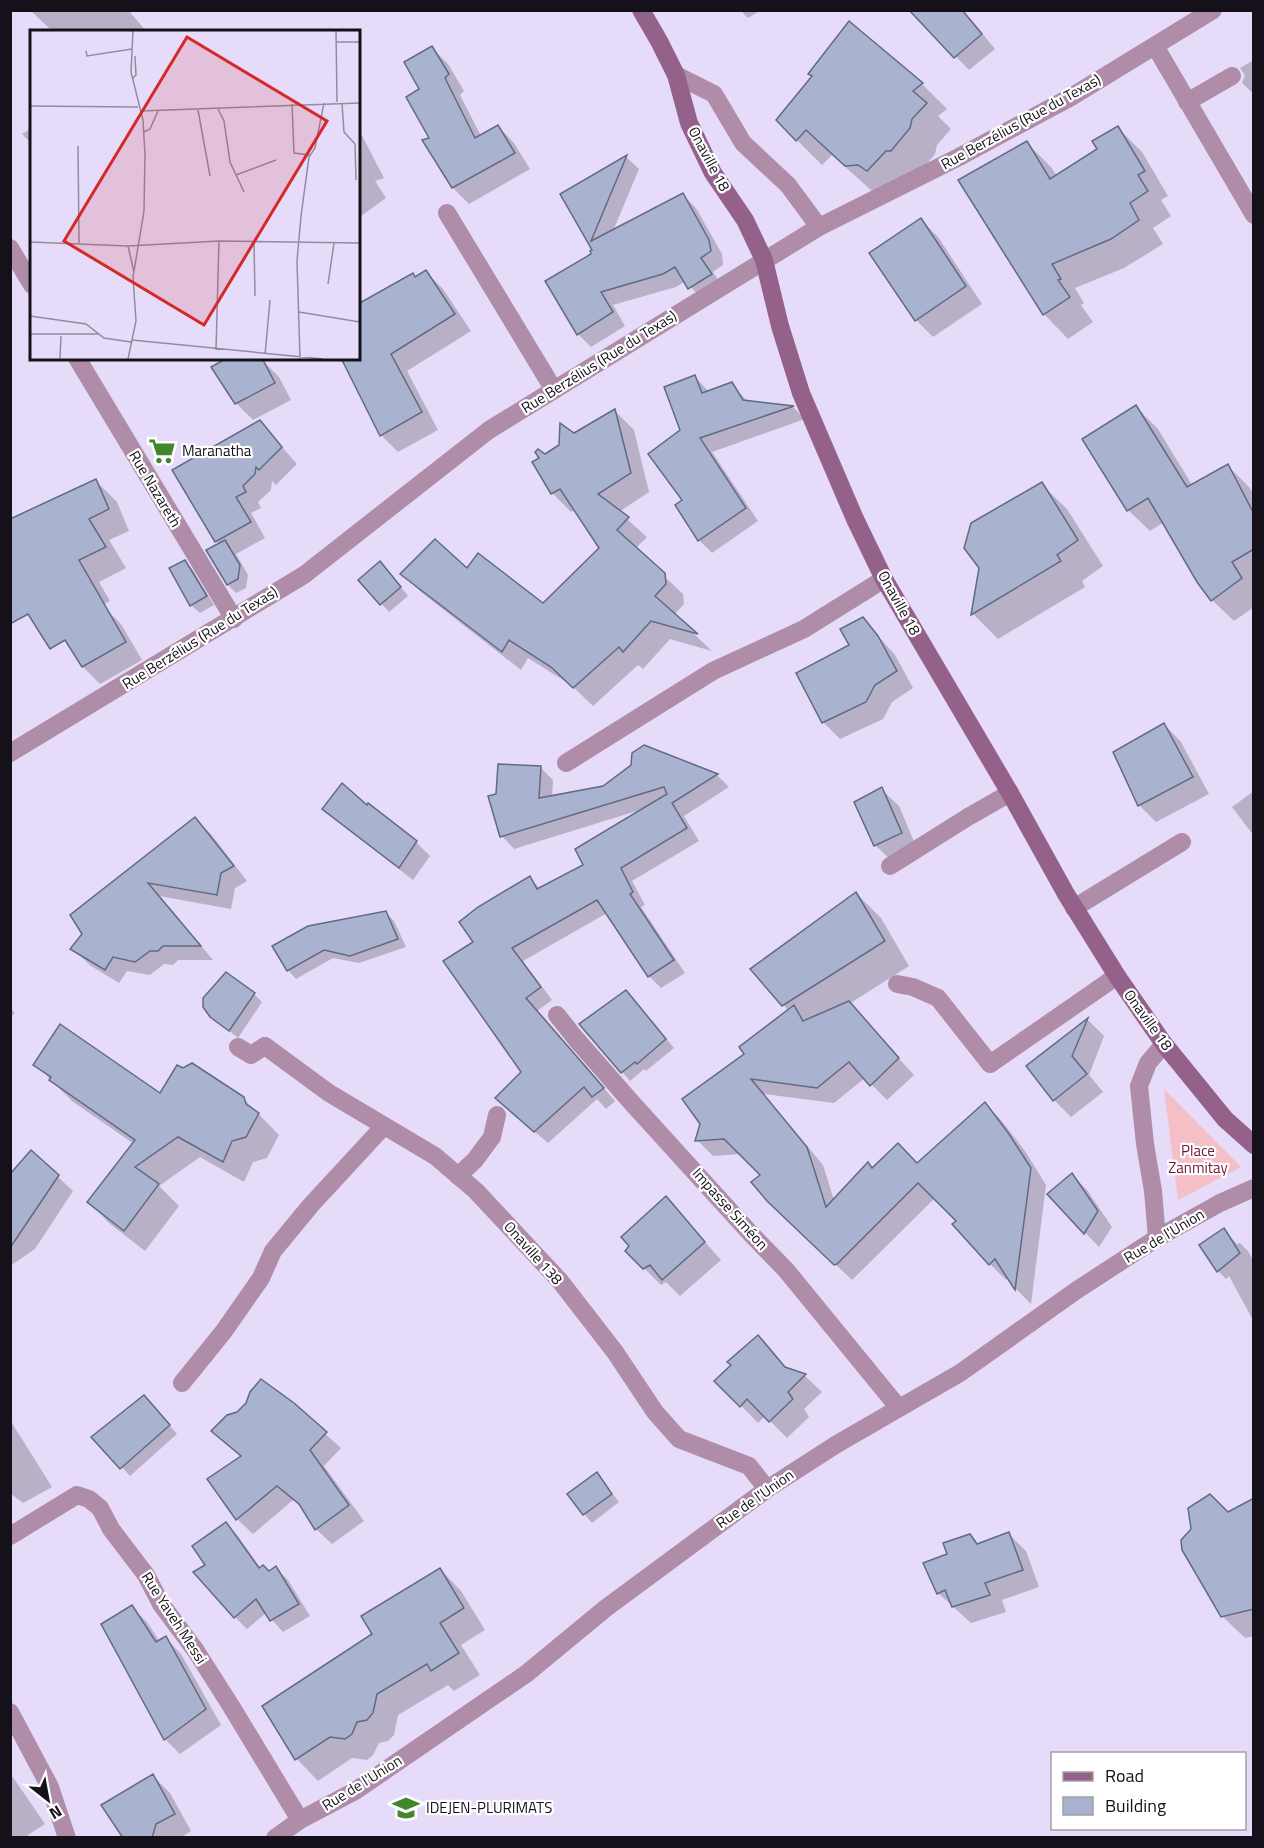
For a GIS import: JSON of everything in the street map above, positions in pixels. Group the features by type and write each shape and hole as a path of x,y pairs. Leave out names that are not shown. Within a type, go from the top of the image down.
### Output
{"street":[{"name":"Onaville 18","path":"641,10 660,41 676,75 689,123 713,173 745,220 764,260 780,326 801,393 855,519 884,579 1010,793 1074,908 1117,976 1164,1044 1225,1119 1254,1145"},
{"name":"Rue Berzélius (Rue du Texas)","path":"10,753 304,574 489,430 764,260 819,227 1061,103 1213,10"},
{"path":"1155,46 1254,215"},
{"path":"676,75 714,94 743,143 788,184 819,227"},
{"path":"1187,102 1232,76"},
{"path":"447,213 554,390"},
{"path":"10,248 30,282"},
{"name":"Rue Nazareth","path":"78,360 234,618"},
{"path":"566,763 713,671 804,629 884,579"},
{"path":"890,866 1010,793"},
{"path":"1074,908 1182,842"},
{"path":"897,984 914,987 938,998 990,1064 1117,976"},
{"name":"Impasse Siméon","path":"557,1015 632,1103 786,1270 898,1407"},
{"path":"1156,1238 1154,1191 1145,1144 1139,1086 1148,1063 1164,1044"},
{"name":"Onaville 138","path":"238,1047 251,1055 265,1046 329,1093 435,1156 484,1200 560,1281 615,1352 655,1412 679,1439 749,1466 767,1489"},
{"path":"458,1176 475,1160 492,1137 497,1115"},
{"path":"182,1383 224,1331 261,1278 273,1251 311,1205 384,1125"},
{"name":"Rue de l'Union","path":"275,1838 300,1820 355,1791 526,1674 624,1594 767,1489 898,1407 960,1373 1077,1290 1156,1238 1254,1188"},
{"name":"Rue Yaveh Messi","path":"10,1536 77,1495 88,1499 100,1508 111,1529 146,1575 161,1604 196,1651 300,1820"},
{"path":"10,1712 50,1787 67,1838"}],"green space":[{"name":"Place Zanmitay","path":"1164,1089 1241,1167 1178,1200"}],"building":[{"path":"909,10 962,10 982,34 954,58"},
{"path":"849,21 923,83 913,91 927,103 912,119 910,128 891,151 886,151 867,171 858,165 845,166 806,130 796,141 776,120 812,76 808,74"},
{"path":"432,46 449,74 445,78 475,138 498,125 515,153 452,188 422,140 429,138 406,97 419,89 404,62"},
{"path":"1118,126 1145,171 1138,175 1148,191 1130,203 1139,220 1111,239 1052,264 1061,279 1058,280 1070,297 1043,315 958,180 1027,141 1050,179 1097,149 1092,141"},
{"path":"627,155 591,241 683,193 709,240 711,251 701,258 712,274 688,289 675,267 663,274 601,292 613,312 577,335 545,281 591,254 592,250 560,194"},
{"path":"921,218 966,286 915,321 869,253"},
{"path":"426,270 455,314 391,354 422,412 380,436 342,360 360,360 360,303 413,273 415,277"},
{"path":"223,360 263,360 275,383 235,404 211,367"},
{"path":"695,375 702,393 732,382 743,400 794,406 700,438 746,508 698,541 675,505 682,500 648,454 680,430 664,387"},
{"path":"1136,405 1187,487 1228,464 1254,514 1254,549 1232,562 1242,578 1211,601 1197,582 1148,498 1127,511 1082,439"},
{"path":"615,409 631,473 598,494 629,517 617,530 665,573 666,584 655,596 698,634 651,621 623,652 619,647 573,688 551,667 509,640 502,652 400,574 435,539 467,568 478,553 543,603 599,548 560,489 551,494 532,462 539,458 535,452 538,449 545,454 559,445 560,423 574,433"},
{"path":"260,420 282,447 259,470 256,467 255,474 243,486 246,492 236,497 251,522 215,542 172,470"},
{"path":"96,479 109,509 89,519 106,547 79,560 126,642 82,667 65,640 50,649 28,614 10,624 10,519"},
{"path":"1042,482 1078,540 1057,555 1061,561 971,615 979,568 964,548 971,523"},
{"path":"225,540 240,565 238,579 227,585 206,550"},
{"path":"185,560 207,596 190,606 169,568"},
{"path":"380,561 401,587 380,605 358,580"},
{"path":"863,617 878,636 897,671 875,685 866,702 822,723 796,673 849,645 840,629"},
{"path":"1164,723 1193,777 1138,806 1113,752"},
{"path":"644,745 718,774 672,803 687,828 621,868 633,892 630,894 674,960 648,977 597,900 512,948 541,987 526,998 604,1088 592,1097 584,1087 534,1132 495,1098 521,1072 443,961 473,942 459,922 478,907 530,876 537,889 583,865 575,849 667,794 664,787 500,837 488,796 496,794 498,764 541,766 539,798 603,786 631,765 632,753"},
{"path":"342,783 367,805 368,803 417,841 399,868 322,809"},
{"path":"882,787 902,833 874,846 854,802"},
{"path":"195,817 234,866 221,873 217,895 148,883 201,946 163,946 158,951 150,951 135,962 113,957 105,970 70,949 82,934 70,915"},
{"path":"856,892 885,941 782,1006 750,969"},
{"path":"386,911 398,939 350,956 324,950 287,971 272,946 308,926"},
{"path":"226,972 255,993 229,1031 210,1017 203,1007 203,998"},
{"path":"626,990 666,1039 637,1064 635,1062 621,1073 579,1024"},
{"path":"849,1001 899,1058 870,1086 849,1062 817,1088 751,1079 807,1147 826,1207 868,1162 872,1168 898,1143 917,1163 985,1102 1031,1168 1015,1290 995,1259 989,1265 952,1224 956,1221 918,1183 834,1265 767,1201 751,1182 760,1175 724,1139 695,1141 700,1124 682,1099 744,1054 739,1047 794,1005 803,1021"},
{"path":"1088,1018 1072,1056 1087,1074 1053,1101 1026,1066"},
{"path":"60,1024 160,1093 177,1065 183,1068 192,1063 244,1097 246,1104 259,1113 246,1137 232,1141 223,1162 178,1137 135,1167 159,1184 124,1231 87,1202 135,1140 49,1080 51,1077 33,1065"},
{"path":"31,1150 59,1175 10,1248 10,1174"},
{"path":"1072,1173 1098,1211 1084,1234 1047,1194"},
{"path":"666,1196 705,1242 662,1280 650,1265 643,1269 625,1251 629,1246 621,1237"},
{"path":"1224,1228 1240,1253 1217,1272 1199,1245"},
{"path":"758,1335 785,1367 806,1374 788,1392 793,1399 769,1422 747,1399 740,1407 714,1381 731,1365 727,1362"},
{"path":"261,1379 294,1403 327,1432 310,1450 349,1505 315,1530 299,1504 277,1486 236,1520 207,1479 241,1456 211,1431 227,1415 237,1412 246,1403 250,1392"},
{"path":"144,1395 170,1425 120,1469 91,1437"},
{"path":"597,1472 612,1494 583,1515 567,1494"},
{"path":"1210,1494 1228,1512 1254,1498 1254,1609 1221,1617 1182,1550 1181,1540 1191,1529 1188,1508"},
{"path":"226,1522 259,1568 263,1565 269,1571 276,1566 299,1604 270,1621 256,1599 234,1618 193,1572 205,1565 192,1546"},
{"path":"1009,1532 1023,1570 985,1583 990,1595 952,1607 945,1590 937,1594 923,1563 947,1554 943,1543 970,1534 977,1544"},
{"path":"440,1568 464,1608 440,1623 459,1653 431,1671 427,1664 377,1694 373,1713 367,1720 357,1722 352,1734 345,1739 330,1737 295,1760 262,1706 372,1634 361,1616"},
{"path":"132,1605 156,1642 166,1636 206,1709 164,1740 101,1624"},
{"path":"153,1774 175,1814 156,1824 152,1838 123,1838 101,1805"}],"place":[{"name":"Maranatha","path":"162,451"},
{"name":"IDEJEN-PLURIMATS","path":"406,1808"}]}
